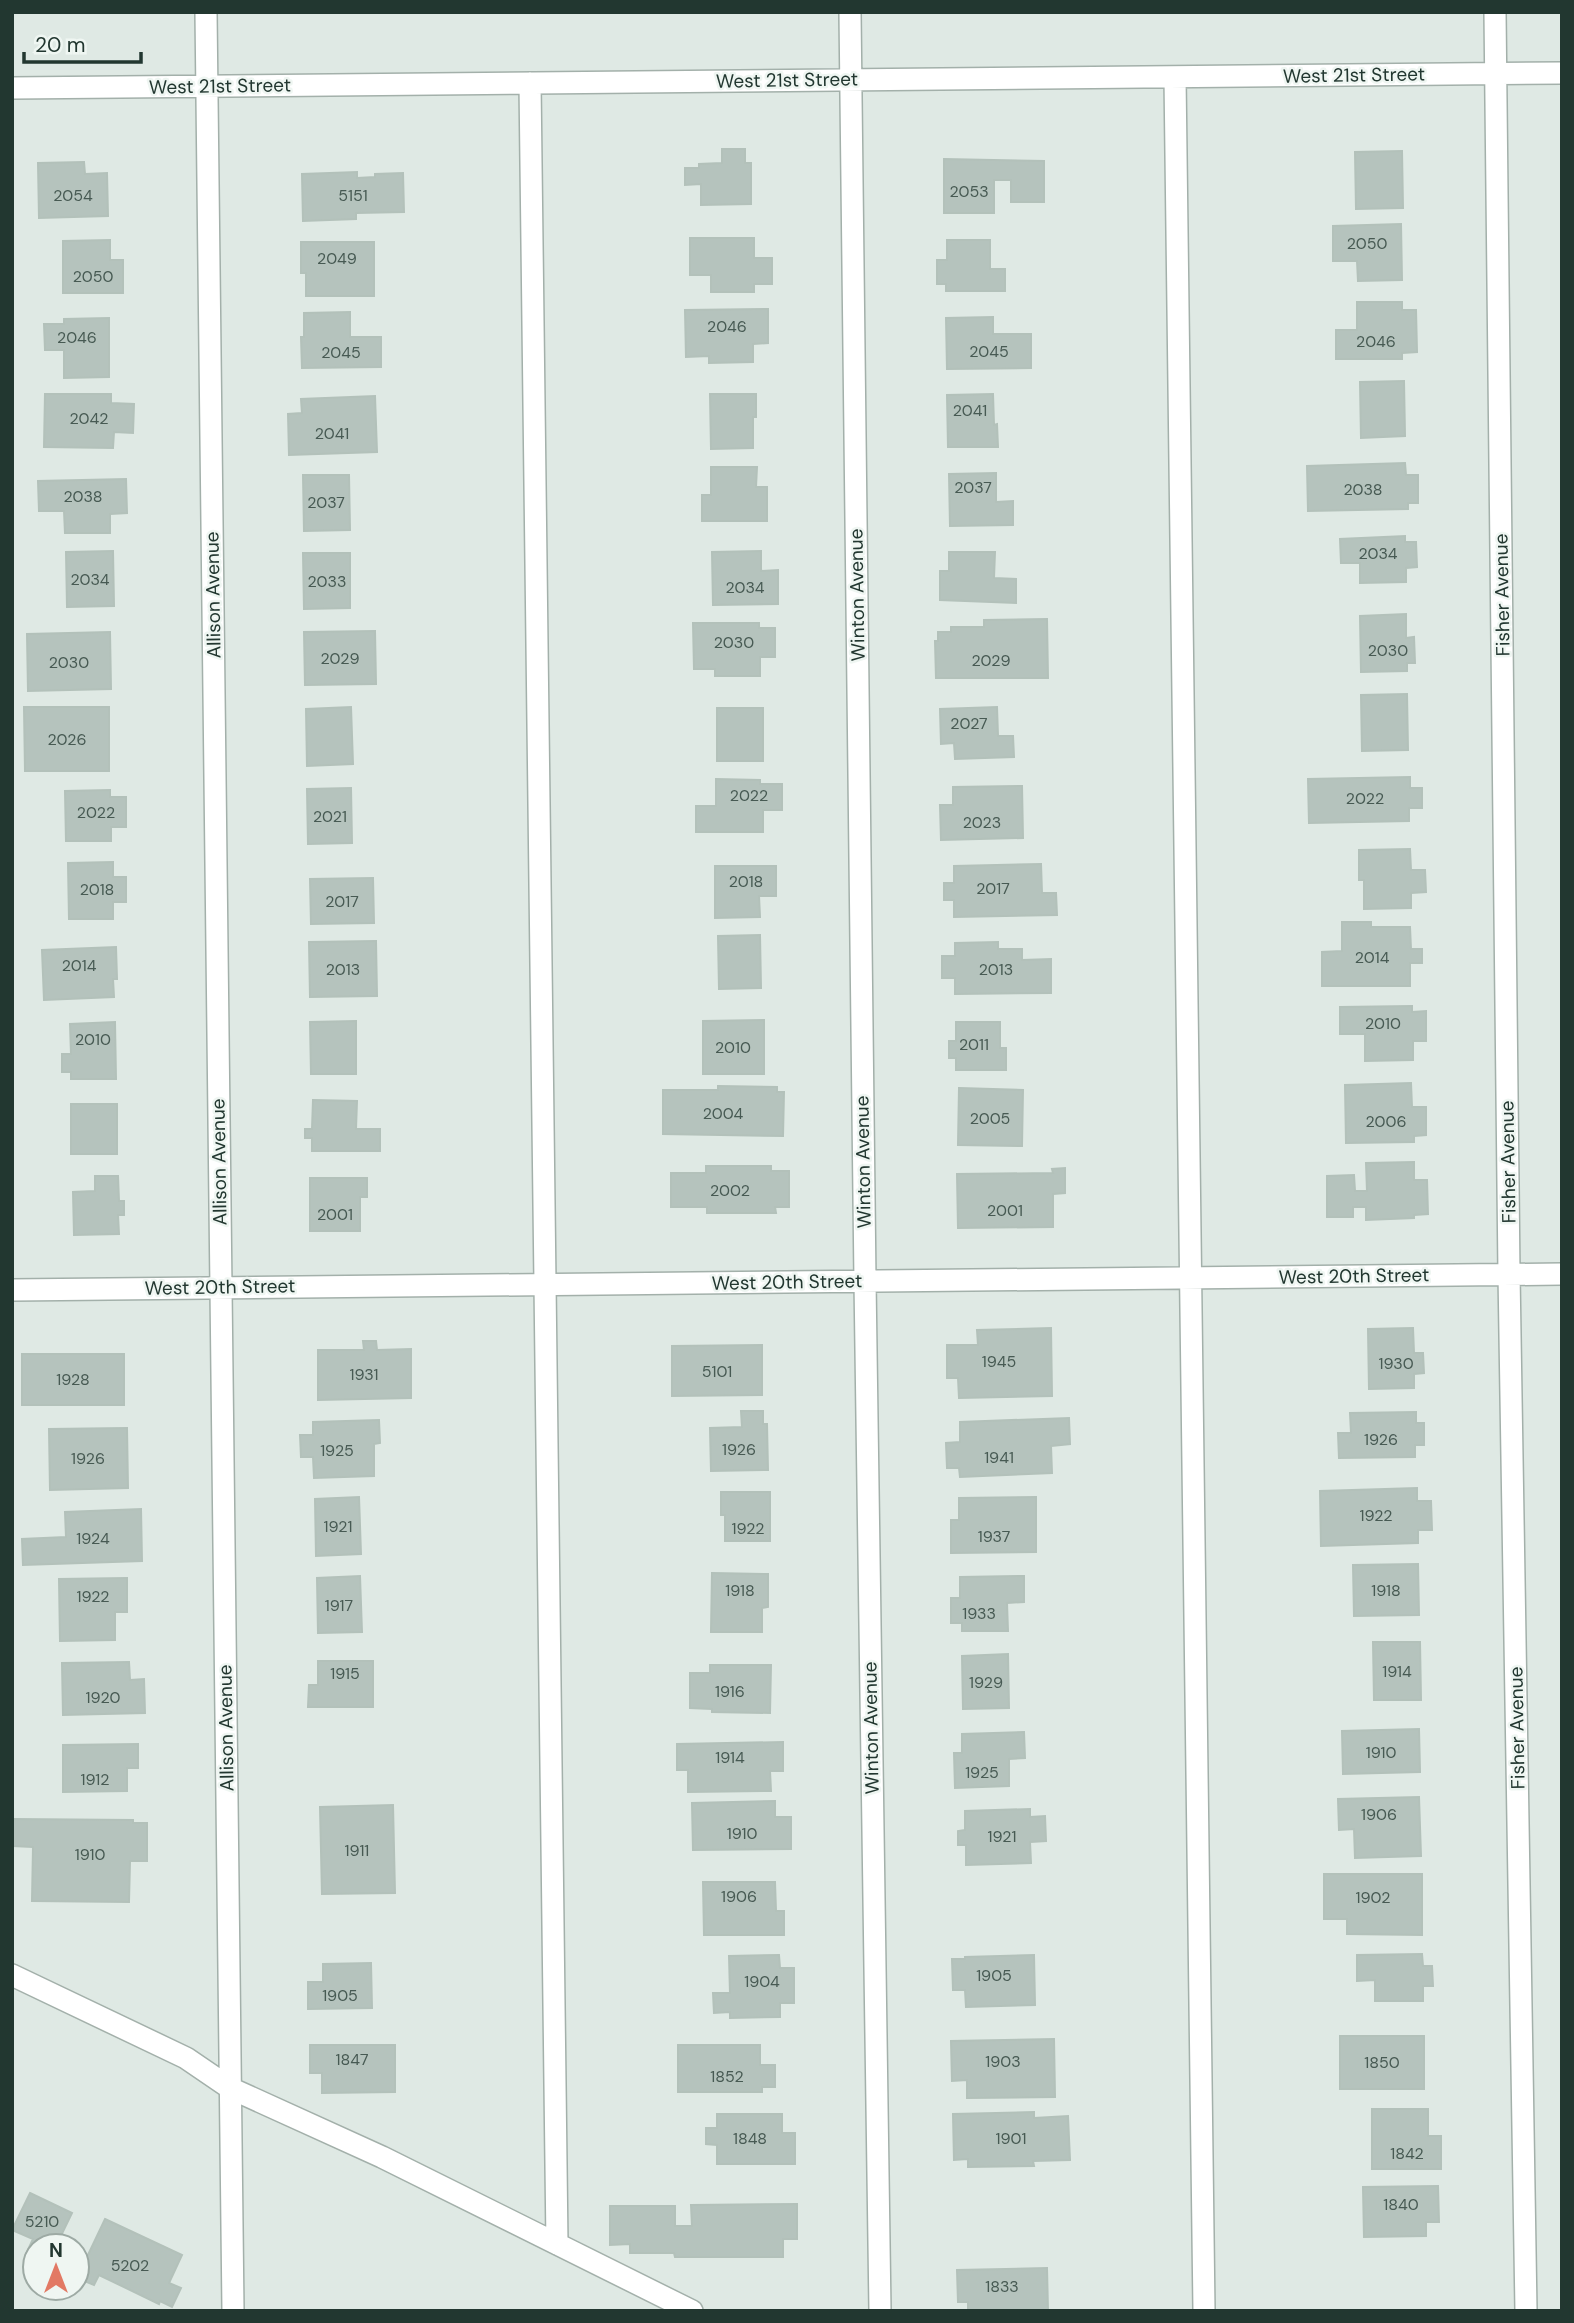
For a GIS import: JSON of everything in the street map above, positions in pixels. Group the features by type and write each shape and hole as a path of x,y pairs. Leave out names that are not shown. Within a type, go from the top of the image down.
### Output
{"street":[{"name":"Allison Avenue","path":"206,12 233,2311"},
{"name":"Winton Avenue","path":"850,12 880,2311"},
{"name":"Fisher Avenue","path":"1495,12 1509,1274 1526,2311"},
{"name":"West 21st Street","path":"12,89 1562,73"},
{"path":"1175,77 1204,2311"},
{"path":"530,83 557,2244"},
{"name":"West 20th Street","path":"12,1290 1562,1274"},
{"path":"12,1975 186,2058 230,2088 382,2157 692,2311"}],"building":[{"path":"722,149 745,149 745,163 751,163 751,204 701,205 701,184 685,185 685,168 722,163"},
{"path":"1402,151 1403,208 1356,209 1355,152"},
{"path":"944,159 1044,161 1044,202 1011,202 1011,180 994,180 994,213 944,213"},
{"path":"84,162 85,174 107,173 108,216 39,218 38,163"},
{"path":"357,172 357,178 403,173 404,212 356,213 356,219 303,221 302,174"},
{"path":"1401,224 1402,280 1358,281 1357,261 1333,261 1333,226"},
{"path":"690,238 754,238 754,258 772,258 772,284 754,284 754,292 711,292 711,275 690,275"},
{"path":"110,240 110,260 123,260 123,293 63,293 63,241"},
{"path":"947,240 990,240 990,269 1005,269 1005,291 946,291 946,284 937,284 937,260 947,260"},
{"path":"301,242 374,242 374,296 306,296 306,273 301,273"},
{"path":"1357,302 1402,302 1402,310 1416,310 1417,352 1402,353 1402,359 1336,359 1336,330 1357,330"},
{"path":"768,309 768,343 753,344 753,362 709,363 709,356 686,357 685,310"},
{"path":"350,312 350,337 381,337 381,367 302,368 301,337 304,337 304,313"},
{"path":"993,317 993,334 1031,334 1031,368 947,369 946,318"},
{"path":"109,318 109,377 64,378 64,350 45,350 44,324 64,324 64,319"},
{"path":"1404,381 1405,436 1361,438 1360,382"},
{"path":"45,394 111,394 111,403 134,404 133,433 114,432 113,448 44,447"},
{"path":"710,394 756,394 753,448 711,449"},
{"path":"993,394 998,447 948,447 947,395"},
{"path":"375,396 377,452 289,455 288,414 302,413 301,399"},
{"path":"1405,463 1406,475 1418,475 1418,503 1408,503 1408,509 1308,511 1307,466"},
{"path":"711,467 757,467 756,487 767,487 767,521 702,521 702,495 711,495"},
{"path":"996,473 996,502 1013,501 1013,525 950,526 949,474"},
{"path":"303,475 349,475 350,530 304,531"},
{"path":"126,479 127,513 110,514 110,533 65,533 64,511 39,511 38,481"},
{"path":"1405,536 1405,542 1416,542 1417,567 1406,568 1406,582 1360,583 1360,563 1341,563 1340,539"},
{"path":"113,551 114,606 67,607 66,552"},
{"path":"761,551 761,571 778,570 778,604 713,605 712,552"},
{"path":"949,552 995,552 994,578 1016,579 1016,603 940,600 940,571 949,571"},
{"path":"303,553 350,553 350,608 304,609"},
{"path":"1406,614 1406,638 1414,637 1415,663 1407,663 1407,671 1361,672 1360,616"},
{"path":"1047,619 1048,678 936,678 935,641 938,641 938,632 951,632 951,627 984,627 984,620"},
{"path":"693,623 759,623 759,628 775,628 775,657 760,657 760,676 715,676 715,669 694,669"},
{"path":"375,631 376,684 305,685 304,632"},
{"path":"110,632 111,689 28,691 27,634"},
{"path":"1407,694 1408,750 1362,751 1361,695"},
{"path":"24,707 109,707 109,771 25,771"},
{"path":"351,707 353,764 307,766 306,709"},
{"path":"997,707 998,736 1013,736 1014,757 955,759 954,743 941,744 940,709"},
{"path":"717,708 763,708 763,761 717,761"},
{"path":"1410,777 1410,788 1422,788 1422,808 1409,808 1409,821 1309,823 1308,779"},
{"path":"716,779 760,780 760,784 782,784 782,810 763,810 763,832 696,832 696,806 716,806"},
{"path":"1022,786 1023,838 941,840 940,805 953,805 953,787"},
{"path":"351,788 352,843 308,844 307,789"},
{"path":"110,790 110,797 126,797 126,827 111,827 111,841 66,841 65,791"},
{"path":"1410,849 1411,870 1425,870 1426,892 1411,893 1411,908 1364,909 1364,880 1359,880 1359,850"},
{"path":"113,862 113,877 126,877 126,902 113,902 113,919 69,919 68,863"},
{"path":"1041,864 1042,893 1056,893 1057,915 954,917 954,900 944,900 944,883 954,883 954,866"},
{"path":"715,866 776,866 776,896 759,896 760,917 715,918"},
{"path":"373,878 374,923 311,924 310,879"},
{"path":"1342,922 1371,922 1371,927 1410,927 1411,949 1422,949 1422,963 1410,963 1410,986 1322,986 1322,952 1342,951"},
{"path":"760,935 761,988 719,989 718,936"},
{"path":"376,941 377,996 310,997 309,942"},
{"path":"998,942 998,949 1022,949 1022,960 1051,959 1051,993 955,994 955,978 942,978 942,956 955,956 955,943"},
{"path":"116,947 117,979 113,979 114,997 44,1000 42,950"},
{"path":"1412,1006 1412,1012 1426,1011 1426,1041 1413,1041 1413,1060 1365,1061 1365,1034 1340,1034 1340,1007"},
{"path":"764,1020 764,1074 703,1074 703,1021"},
{"path":"356,1021 356,1074 311,1074 310,1022"},
{"path":"115,1022 116,1079 71,1079 71,1072 62,1072 62,1054 71,1054 70,1024"},
{"path":"956,1022 1000,1022 1000,1048 1006,1048 1006,1070 956,1070 956,1058 949,1058 949,1041 956,1041"},
{"path":"1411,1083 1412,1107 1426,1107 1426,1135 1414,1136 1414,1142 1346,1143 1345,1085"},
{"path":"718,1086 777,1087 777,1092 784,1092 783,1136 663,1134 663,1090 718,1090"},
{"path":"959,1088 1023,1090 1022,1146 958,1145"},
{"path":"313,1100 357,1101 356,1129 380,1129 380,1151 312,1151 312,1138 305,1138 305,1129 312,1129"},
{"path":"71,1104 117,1104 117,1154 71,1154"},
{"path":"1414,1162 1414,1180 1427,1180 1428,1214 1414,1215 1414,1218 1366,1220 1366,1207 1353,1207 1353,1217 1327,1217 1327,1176 1354,1175 1355,1191 1367,1191 1366,1163"},
{"path":"706,1166 771,1166 771,1171 789,1171 789,1207 775,1207 776,1213 707,1213 707,1207 671,1207 671,1173 706,1173"},
{"path":"1065,1168 1065,1193 1053,1194 1053,1227 958,1228 957,1174 1053,1173 1052,1169"},
{"path":"95,1176 118,1176 119,1201 124,1201 124,1215 118,1215 119,1234 74,1235 73,1192 95,1191"},
{"path":"310,1178 367,1178 367,1197 360,1197 360,1231 310,1231"},
{"path":"1051,1328 1052,1396 959,1398 958,1378 947,1378 947,1345 978,1345 977,1330"},
{"path":"1413,1328 1414,1353 1423,1353 1424,1373 1414,1374 1414,1388 1369,1389 1368,1329"},
{"path":"363,1341 376,1341 377,1350 411,1349 411,1398 318,1400 318,1350 364,1350"},
{"path":"762,1345 762,1395 672,1396 672,1346"},
{"path":"22,1354 124,1354 124,1405 22,1405"},
{"path":"741,1411 763,1411 763,1424 767,1424 768,1470 711,1471 710,1428 742,1427"},
{"path":"1416,1412 1416,1423 1424,1423 1424,1445 1415,1445 1415,1457 1339,1458 1338,1433 1351,1433 1350,1413"},
{"path":"1069,1418 1070,1444 1051,1446 1052,1473 960,1477 959,1468 947,1468 946,1443 960,1442 960,1422"},
{"path":"379,1420 380,1443 374,1444 374,1476 314,1478 313,1457 301,1457 300,1435 313,1435 313,1422"},
{"path":"127,1428 128,1488 50,1490 49,1429"},
{"path":"1417,1488 1417,1501 1431,1501 1432,1530 1418,1530 1418,1543 1321,1546 1320,1491"},
{"path":"721,1492 770,1492 770,1541 725,1541 725,1515 721,1515"},
{"path":"359,1497 361,1554 316,1556 315,1499"},
{"path":"1036,1497 1036,1552 951,1553 951,1520 959,1520 959,1498"},
{"path":"141,1509 142,1561 23,1565 22,1539 66,1537 65,1512"},
{"path":"1418,1564 1419,1615 1354,1616 1353,1565"},
{"path":"712,1573 768,1574 768,1607 762,1608 762,1632 711,1632"},
{"path":"360,1576 362,1632 318,1633 317,1578"},
{"path":"1024,1576 1024,1602 1007,1603 1008,1631 962,1631 962,1623 951,1623 951,1598 960,1598 960,1577"},
{"path":"127,1578 127,1612 115,1612 115,1640 60,1641 59,1579"},
{"path":"1373,1642 1420,1642 1421,1700 1374,1700"},
{"path":"1008,1654 1009,1708 963,1709 962,1656"},
{"path":"318,1661 373,1661 373,1707 308,1707 309,1685 318,1685"},
{"path":"129,1662 130,1680 144,1679 145,1713 63,1715 62,1663"},
{"path":"710,1665 771,1665 770,1713 712,1712 712,1709 690,1708 690,1673 710,1673"},
{"path":"1419,1729 1420,1772 1343,1774 1342,1731"},
{"path":"1024,1732 1025,1758 1009,1759 1009,1786 955,1788 954,1753 962,1753 962,1734"},
{"path":"783,1742 783,1771 770,1771 771,1791 688,1792 688,1770 677,1770 677,1744"},
{"path":"138,1744 138,1768 127,1768 127,1791 63,1792 63,1745"},
{"path":"1419,1797 1421,1856 1355,1858 1354,1829 1339,1830 1338,1799"},
{"path":"775,1801 775,1817 791,1817 791,1849 693,1850 692,1803"},
{"path":"393,1805 395,1893 322,1894 320,1807"},
{"path":"1030,1809 1030,1817 1045,1816 1046,1841 1030,1842 1031,1863 966,1865 966,1845 958,1845 958,1831 965,1830 965,1811"},
{"path":"13,1819 133,1820 133,1823 147,1823 147,1861 130,1861 129,1902 32,1901 33,1847 13,1846"},
{"path":"1324,1874 1422,1874 1422,1935 1347,1934 1347,1919 1324,1919"},
{"path":"703,1882 775,1882 776,1911 784,1911 784,1935 704,1935"},
{"path":"1422,1954 1423,1966 1432,1966 1433,1986 1423,1986 1423,2001 1375,2001 1375,1980 1357,1981 1357,1955"},
{"path":"779,1955 780,1968 794,1968 794,2003 780,2003 780,2017 730,2018 730,2012 714,2013 713,1993 730,1993 729,1956"},
{"path":"1034,1955 1035,2005 966,2007 965,1990 953,1990 952,1959"},
{"path":"371,1963 372,2008 308,2009 308,1982 323,1982 323,1964"},
{"path":"1340,2036 1424,2036 1424,2089 1340,2089"},
{"path":"1054,2039 1055,2097 967,2098 967,2080 952,2081 951,2041"},
{"path":"310,2045 395,2045 395,2092 322,2093 322,2073 310,2073"},
{"path":"678,2045 760,2045 760,2065 775,2065 775,2087 762,2087 762,2092 678,2092"},
{"path":"1372,2109 1428,2109 1428,2136 1441,2136 1441,2169 1372,2169"},
{"path":"1034,2112 1034,2118 1068,2116 1070,2160 1033,2161 1034,2166 968,2167 968,2159 954,2160 953,2114"},
{"path":"717,2114 782,2114 782,2133 795,2133 795,2164 717,2164 717,2145 706,2144 706,2128 717,2128"},
{"path":"1438,2186 1439,2222 1426,2222 1426,2236 1364,2237 1363,2187"},
{"path":"30,2193 72,2213 63,2232 21,2234 12,2230"},
{"path":"797,2204 797,2239 783,2239 783,2257 675,2257 674,2253 630,2253 630,2244 610,2245 610,2206 675,2206 675,2226 692,2226 691,2205"},
{"path":"105,2219 182,2255 169,2283 181,2288 172,2307 160,2301 159,2304 99,2275 94,2285 91,2284 91,2248"},
{"path":"1047,2268 1048,2311 968,2311 968,2302 958,2302 957,2270"}]}
